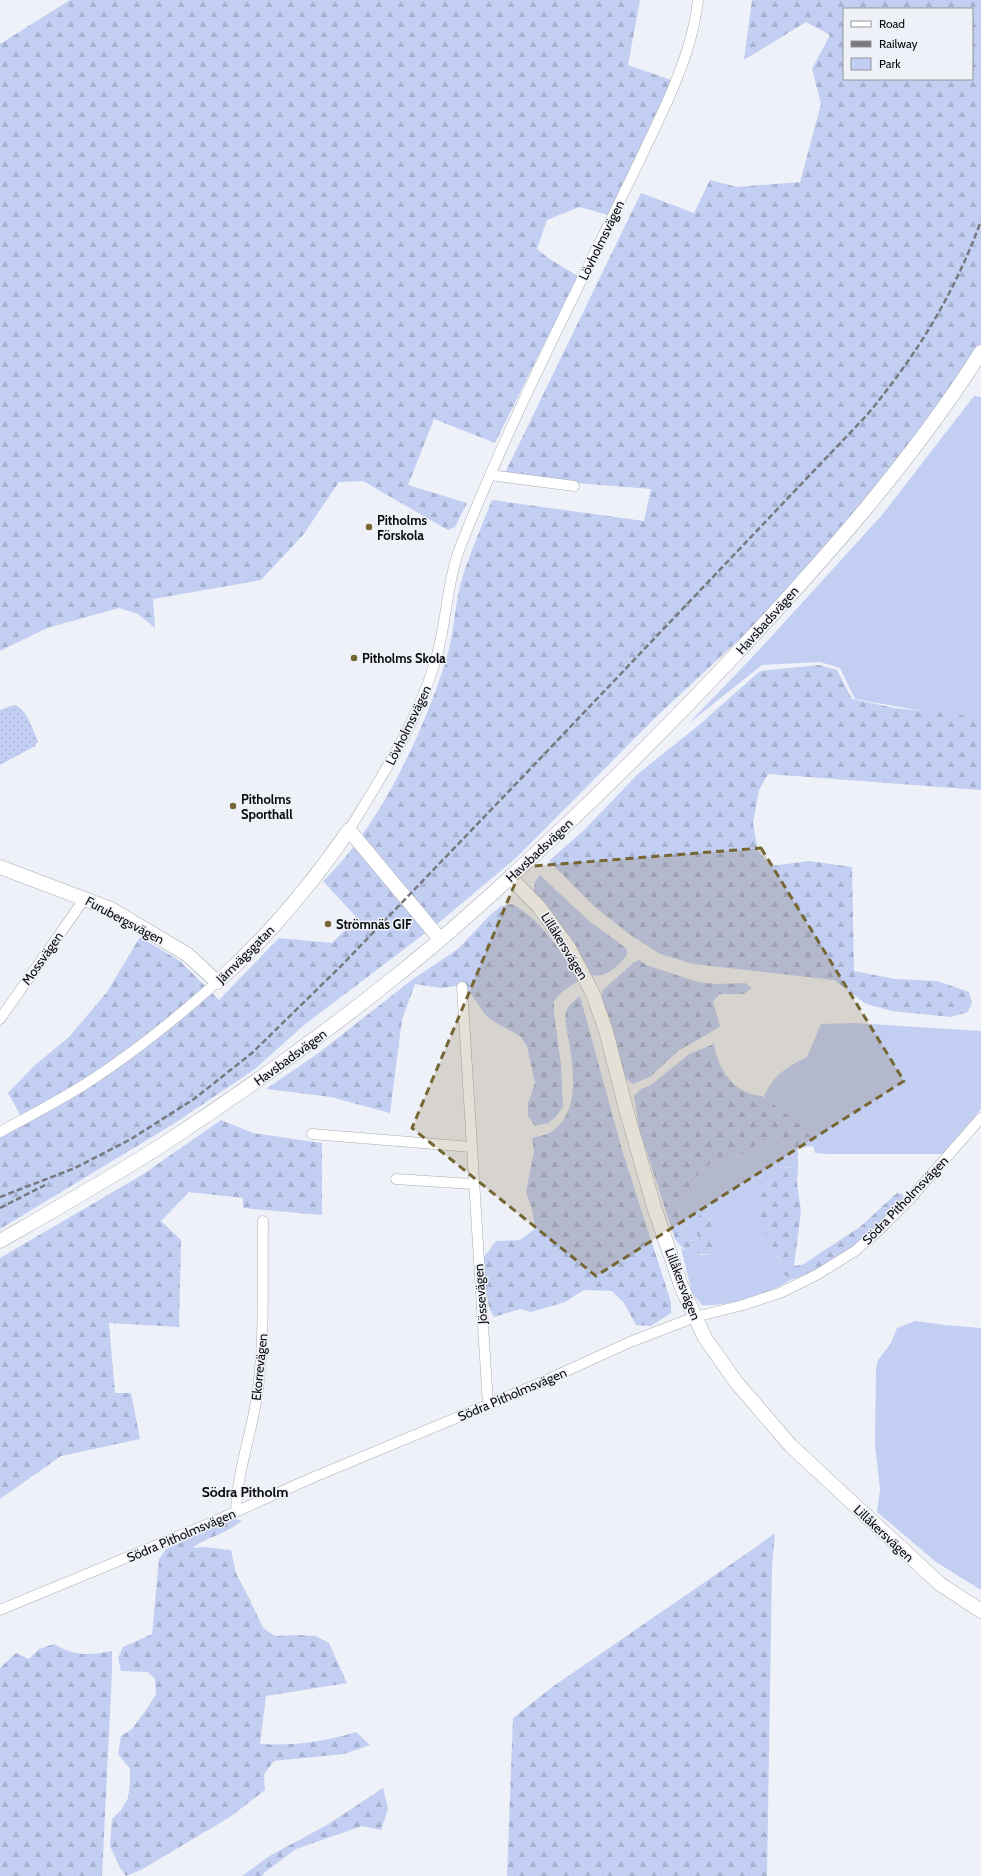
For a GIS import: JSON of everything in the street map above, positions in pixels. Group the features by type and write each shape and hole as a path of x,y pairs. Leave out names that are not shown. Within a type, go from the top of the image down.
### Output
{"street":[{"name":"Lövholmsvägen","path":"349,830 402,741 430,681 440,647 449,587 456,557 505,437 667,102 684,62 695,24 698,0"},
{"name":"Havsbadsvägen","path":"0,1241 160,1147 326,1031 393,979 510,877 642,752 769,618 828,552 922,437 981,352"},
{"path":"490,476 574,486"},
{"path":"349,830 440,939"},
{"name":"Järnvägsgatan","path":"0,1132 55,1103 105,1071 178,1016 242,959 283,915 349,830"},
{"name":"Furubergsvägen","path":"0,867 111,909 188,955 217,982"},
{"name":"Lillåkersvägen","path":"510,877 539,907 569,948 593,994 606,1031 626,1109 654,1207 682,1288 705,1338 736,1382 792,1446 940,1584 981,1611"},
{"name":"Mossvägen","path":"0,1019 85,898"},
{"name":"Jössevägen","path":"462,987 473,1184 488,1405"},
{"name":"Södra Pitholmsvägen","path":"0,1610 488,1405 630,1342 695,1317 743,1305 782,1292 818,1274 855,1251 909,1200 981,1118"},
{"path":"312,1134 471,1147"},
{"path":"396,1179 473,1184"},
{"name":"Ekorrevägen","path":"236,1512 240,1475 258,1389 264,1311 263,1221"}],"highlighted area":[{"path":"761,848 904,1081 596,1276 412,1128 522,867"}],"green space":[{"path":"70,0 640,0 628,65 680,83 616,217 579,207 547,220 537,249 548,258 578,276 495,443 434,419 408,485 467,503 455,527 448,530 363,481 339,482 303,535 261,580 153,599 155,628 138,614 119,608 47,628 0,651 0,44"},
{"path":"752,0 981,0 981,343 941,403 866,497 775,606 655,718 517,857 436,925 304,1025 255,1069 175,1123 0,1229 0,1132 23,1120 8,1093 35,1065 69,1037 107,992 140,937 180,961 219,1000 279,938 332,943 357,918 323,881 343,860 362,835 397,778 412,748 437,688 449,651 456,604 463,575 492,500 644,521 651,489 503,477 641,193 694,213 710,180 737,187 800,182 821,104 812,69 830,35 806,22 744,60"},
{"path":"974,396 981,397 981,717 928,712 855,699 840,668 820,662 762,665 688,724 760,649 882,515"},
{"path":"819,665 837,670 852,699 895,708 981,717 981,790 768,774 759,790 753,823 758,851 771,866 809,861 852,867 854,971 895,979 937,981 969,992 972,1002 968,1012 951,1017 892,1011 866,1004 834,980 693,964 660,954 629,934 595,907 549,861 584,830 639,773 699,725 760,671"},
{"path":"15,705 23,711 32,726 38,741 35,746 0,765 0,710"},
{"path":"540,875 588,920 627,949 627,955 612,970 602,975 592,975 574,943 533,894 535,882"},
{"path":"512,904 533,919 542,928 558,948 578,981 562,992 554,1001 554,1014 561,1064 563,1107 556,1117 548,1123 535,1126 528,1116 528,1103 535,1083 527,1046 520,1036 491,1020 484,1013 469,991 456,986 440,988 415,984 402,1020 390,1113 331,1097 266,1089 320,1052 413,979 458,949 490,915 501,906"},
{"path":"639,960 649,966 698,982 716,984 745,983 752,988 744,994 719,994 713,1002 720,1026 678,1051 650,1077 633,1084 626,1079 602,1002 602,991 633,963"},
{"path":"580,996 622,1150 671,1302 671,1313 651,1326 636,1325 624,1303 612,1291 584,1290 565,1302 531,1312 520,1309 494,1317 489,1307 481,1261 496,1241 520,1240 535,1229 532,1209 526,1192 534,1151 532,1138 547,1134 559,1125 566,1116 570,1105 573,1080 566,1012 568,1007"},
{"path":"854,1023 981,1031 981,1109 942,1154 815,1153 809,1134 764,1097 771,1084 781,1073 793,1064 807,1057 821,1024"},
{"path":"714,1044 721,1067 729,1079 741,1089 748,1093 763,1097 787,1114 809,1134 813,1146 798,1148 778,1140 763,1140 750,1150 736,1156 725,1156 702,1169 679,1204 680,1223 685,1237 691,1241 698,1238 695,1225 701,1211 709,1218 718,1247 712,1255 686,1250 675,1239 639,1128 634,1096 641,1089 651,1085 689,1054"},
{"path":"221,1120 253,1133 322,1143 322,1215 243,1208 243,1198 189,1192 161,1221 181,1240 179,1327 109,1323 115,1393 131,1393 140,1439 61,1456 0,1499 0,1258 142,1175"},
{"path":"763,1140 778,1140 798,1148 798,1168 777,1167 777,1255 783,1273 790,1280 771,1290 748,1298 723,1304 702,1305 692,1293 681,1248 700,1255 712,1255 718,1247 709,1218 701,1212 695,1225 698,1238 691,1241 685,1237 680,1223 679,1204 702,1169 725,1156 736,1156 750,1150"},
{"path":"777,1167 798,1168 797,1183 801,1211 794,1266 802,1265 860,1227 897,1193 903,1194 903,1198 879,1224 852,1248 823,1267 807,1275 790,1280 783,1273 777,1255 760,1225 756,1185"},
{"path":"915,1321 981,1328 981,1590 936,1562 877,1512 880,1489 875,1445 876,1370 878,1360 891,1343 897,1328"},
{"path":"233,1519 242,1520 224,1532 192,1548 205,1547 231,1550 236,1573 263,1628 275,1636 316,1636 329,1643 347,1683 266,1696 260,1744 309,1742 356,1732 370,1745 344,1754 274,1761 264,1774 265,1790 230,1817 141,1870 126,1876 120,1868 110,1846 112,1819 121,1810 128,1798 130,1784 130,1769 118,1754 121,1736 132,1729 156,1694 155,1679 148,1672 121,1671 118,1658 123,1647 152,1634 159,1559 166,1549"},
{"path":"775,1533 772,1568 767,1876 507,1876 513,1718 555,1685"},
{"path":"54,1644 69,1651 82,1654 112,1651 102,1876 0,1876 0,1668 16,1653 29,1659 39,1649"},
{"path":"383,1788 388,1809 381,1830 362,1826 296,1849 265,1872 262,1876 242,1876 271,1855 327,1825"}],"railway":[{"path":"0,1197 75,1168 131,1139 194,1099 252,1053 342,965 867,415 902,369 933,323 959,274 981,221"},
{"path":"0,1208 45,1185"}],"place":[{"name":"Pitholms Förskola","path":"369,527"},
{"name":"Pitholms Skola","path":"354,658"},
{"name":"Pitholms Sporthall","path":"233,806"},
{"name":"Strömnäs GIF","path":"328,924"}],"district":[{"name":"Södra Pitholm","path":"245,1492"}]}
